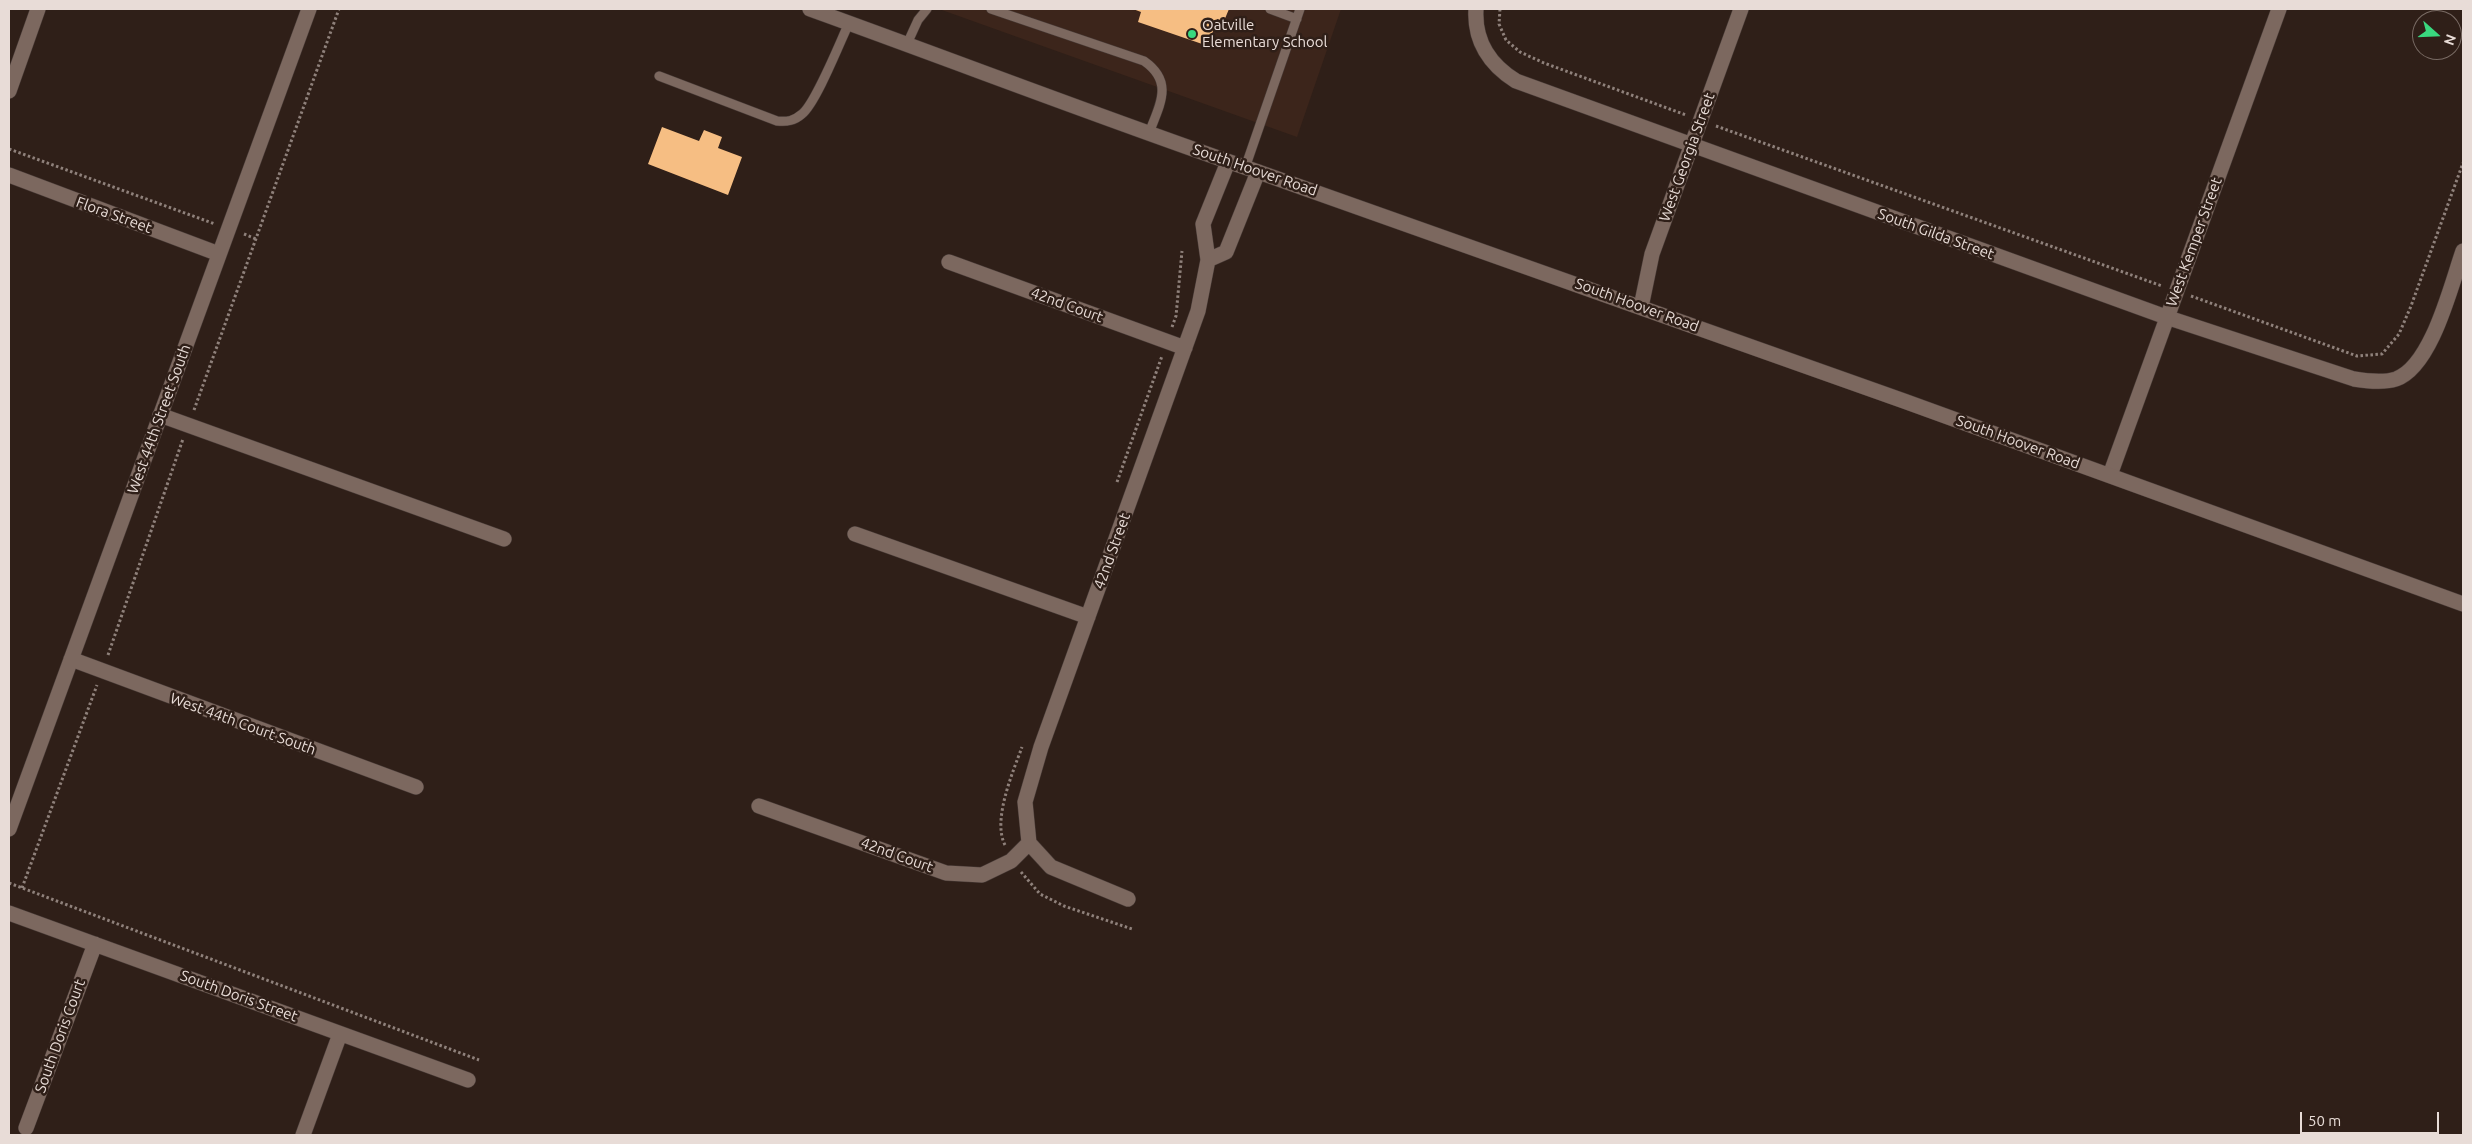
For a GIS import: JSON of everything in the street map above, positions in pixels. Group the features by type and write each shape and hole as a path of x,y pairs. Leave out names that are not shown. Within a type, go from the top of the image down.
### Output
{"street":[{"path":"9,91 38,9"},
{"name":"West 44th Street South","path":"9,829 309,9"},
{"name":"South Hoover Road","path":"810,9 1228,162 1362,207 1641,306 2463,604"},
{"name":"South Gilda Street","path":"1476,9 1480,41 1488,56 1502,72 1516,81 2166,317 2354,379 2373,381 2396,379 2410,370 2422,358 2430,343 2463,251"},
{"name":"West Georgia Street","path":"1641,306 1652,254 1741,9"},
{"name":"West Kemper Street","path":"2110,475 2279,9"},
{"name":"42nd Street","path":"1029,843 1025,802 1041,747 1198,312 1208,260 1203,224 1228,162"},
{"path":"1208,260 1226,252 1251,170"},
{"name":"Flora Street","path":"9,176 219,254"},
{"name":"42nd Court","path":"949,262 1185,348"},
{"path":"160,415 504,538"},
{"path":"855,534 1088,617"},
{"name":"West 44th Court South","path":"71,659 416,787"},
{"name":"42nd Court","path":"759,806 946,873 982,875 1011,861 1029,843"},
{"path":"1029,843 1052,867 1128,899"},
{"name":"South Doris Street","path":"9,913 468,1080"},
{"name":"South Doris Court","path":"26,1128 94,944"},
{"path":"303,1135 340,1034"}],"lane":[{"path":"907,44 918,20 927,9"},
{"path":"991,9 1144,62 1154,69 1161,78 1163,87 1149,133"},
{"path":"1270,9 1297,19"},
{"path":"1251,170 1300,9"},
{"path":"659,76 777,120 789,122 804,114 849,23"}],"path":[{"path":"22,888 102,672 188,424 339,9"},
{"path":"1500,9 1499,24 1506,40 1520,52 1544,64 2357,356 2382,354 2399,334 2463,163"},
{"path":"9,149 256,239"},
{"path":"9,883 394,1030 479,1060"}],"shaded area":[{"path":"939,9 1341,9 1297,137"}],"building":[{"name":"Oatville Elementary School","path":"1133,9 1229,9 1224,21 1217,19 1208,46 1138,22 1141,12"},
{"path":"662,127 699,141 704,130 722,137 718,148 742,157 728,195 648,164"}],"place":[{"name":"Oatville Elementary School","path":"1192,34"}]}
